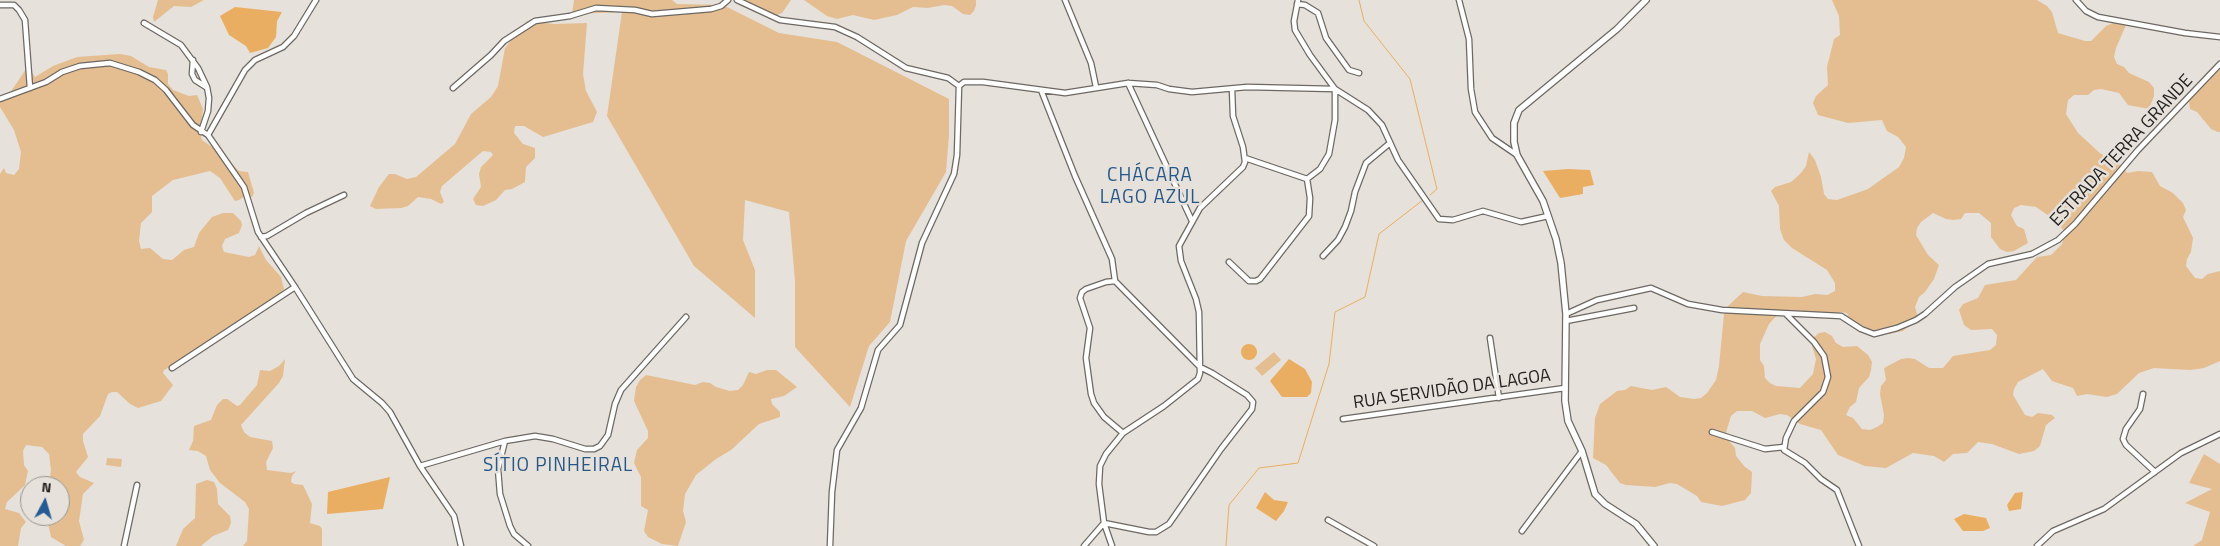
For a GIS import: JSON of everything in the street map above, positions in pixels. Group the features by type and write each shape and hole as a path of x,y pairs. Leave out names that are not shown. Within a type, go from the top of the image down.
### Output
{"street":[{"path":"208,135 245,70 255,60 283,47 294,36 316,0"},
{"path":"453,88 504,41 535,21 570,16 596,8 635,10 652,14 711,9 721,6 728,0"},
{"path":"737,0 780,20 835,27 906,68 948,78 959,86"},
{"path":"1066,0 1091,63 1096,87"},
{"path":"1458,0 1469,39 1471,89 1476,112 1492,138 1517,155"},
{"path":"1646,0 1617,29 1520,110 1514,123 1514,142 1517,155 1533,181 1548,216 1561,263 1566,314 1565,388 1568,421 1582,451 1595,494 1605,504 1636,524 1652,545"},
{"path":"2076,0 2086,11 2098,17 2185,34 2220,37"},
{"path":"1307,179 1320,169 1329,154 1336,120 1335,88 1310,55 1295,30 1294,21 1297,2 1318,13 1326,38 1349,70 1359,74"},
{"path":"0,5 14,5 25,20 30,88"},
{"path":"144,23 181,45 193,60 210,98 202,132"},
{"path":"193,60 192,74 196,80 207,88"},
{"path":"0,99 80,66 98,63 116,64 139,72 155,80 166,90 193,125 208,135 244,187 261,237 353,379 382,402 390,412 420,466 454,516 461,546"},
{"name":"ESTRADA TERRA GRANDE","path":"1566,314 1597,300 1651,288 1688,304 1722,310 1840,316 1868,332 1882,333 1916,320 1955,287 1988,264 2032,254 2047,247 2075,224 2125,164 2220,64"},
{"path":"830,546 832,492 837,450 861,408 878,350 900,325 922,243 954,174 957,155 959,86 964,82 983,82 1041,90 1074,92 1128,83 1157,85 1169,89 1192,92 1284,86 1335,88 1342,91 1376,117 1382,124 1398,160 1434,214 1443,221 1483,210 1521,222 1548,216"},
{"path":"1128,83 1192,221"},
{"path":"1112,546 1104,523 1099,484 1100,466 1106,454 1123,433 1164,406 1198,379 1200,367 1200,326 1196,299 1179,251 1182,239 1200,208 1243,167 1245,158 1233,116 1232,89"},
{"path":"1041,90 1075,176 1112,259 1115,281 1200,367 1212,372 1251,398 1252,409 1221,449 1169,524 1156,532 1149,532 1104,523"},
{"path":"1323,256 1338,240 1345,227 1351,211 1354,192 1366,164 1390,143"},
{"path":"1245,158 1307,179"},
{"path":"1229,262 1249,281 1256,282 1260,279 1309,216 1310,198 1307,179"},
{"path":"261,237 267,236 306,213 344,195"},
{"path":"1115,281 1086,289 1082,292 1080,298 1090,328 1086,358 1091,394 1094,403 1104,417 1123,433"},
{"path":"172,368 295,287"},
{"path":"1566,321 1634,308"},
{"path":"1786,314 1814,342 1824,356 1828,377 1824,392 1791,425 1784,447 1786,452 1806,463 1821,479 1837,490 1859,546"},
{"path":"420,466 505,441 535,436 585,449 594,449 600,446 608,435 615,404 621,390 686,317"},
{"path":"1490,338 1499,398"},
{"name":"RUA SERVIDÃO DA LAGOA","path":"1343,419 1565,388"},
{"path":"2143,394 2140,409 2126,429 2123,439 2130,450 2155,472"},
{"path":"1712,432 1766,449 1784,447"},
{"path":"2037,546 2053,531 2104,509 2181,453 2220,434"},
{"path":"505,441 498,469 500,494 514,534 528,546"},
{"path":"1522,532 1570,464 1582,451"},
{"path":"124,546 137,485"},
{"path":"1328,520 1374,546"},
{"path":"1084,546 1104,523"}],"shaded area":[{"path":"158,0 204,0 191,7 174,6 154,22 153,17"},
{"path":"574,0 672,0 677,4 723,5 779,33 837,42 949,99 946,172 906,241 890,322 869,346 850,407 795,347 795,281 789,212 745,200 743,240 755,270 755,318 694,266 607,116 622,12 572,14"},
{"path":"735,0 791,0 782,13 772,17"},
{"path":"804,0 976,0 976,5 970,15 963,14 952,6 944,5 928,8 913,7 897,15 874,20 853,15 837,19 827,16"},
{"path":"1832,0 2037,0 2047,6 2052,12 2058,33 2085,41 2091,41 2106,26 2113,23 2126,25 2114,57 2117,64 2124,67 2129,73 2149,82 2154,88 2154,96 2149,109 2128,105 2119,93 2101,89 2094,90 2088,95 2074,95 2068,100 2066,114 2078,133 2101,154 2121,165 2127,173 2138,171 2152,172 2160,186 2173,193 2183,203 2186,210 2183,217 2193,238 2186,266 2195,278 2202,279 2208,274 2220,271 2220,361 2204,368 2190,370 2154,368 2139,373 2117,394 2107,397 2087,394 2077,396 2073,388 2052,381 2043,369 2018,382 2013,395 2025,415 2032,417 2038,413 2052,415 2055,418 2046,425 2040,446 2034,451 2019,454 1992,444 1978,442 1967,453 1953,454 1944,462 1934,456 1913,453 1886,468 1865,466 1838,455 1821,430 1800,424 1787,415 1780,414 1765,418 1752,411 1737,411 1731,416 1725,436 1735,448 1736,456 1752,472 1751,493 1745,500 1722,506 1701,502 1697,496 1677,484 1670,483 1655,487 1620,483 1606,465 1593,458 1595,418 1600,404 1617,391 1625,390 1631,386 1652,390 1666,387 1680,397 1701,398 1716,380 1726,308 1743,292 1762,296 1802,297 1815,294 1827,295 1835,291 1835,283 1827,270 1792,248 1784,240 1780,229 1779,206 1771,191 1775,187 1791,182 1801,173 1806,166 1809,152 1815,160 1824,194 1828,199 1837,200 1868,189 1899,167 1904,158 1906,147 1898,137 1887,131 1882,120 1848,123 1818,115 1813,103 1816,96 1828,85 1827,67 1834,39 1840,35 1839,16","holes":["2021,205 2036,207 2055,220 2065,232 2062,244 2051,255 2037,257 2016,280 1985,285 1978,298 1963,304 1959,310 1964,325 1971,330 1992,329 1997,335 1996,345 1990,350 1953,356 1943,368 1929,368 1915,359 1908,358 1901,359 1884,368 1886,380 1881,386 1880,394 1884,415 1883,423 1877,427 1870,430 1862,429 1853,418 1846,415 1850,407 1856,402 1859,388 1869,377 1871,370 1872,362 1868,355 1857,346 1843,347 1836,343 1832,336 1825,332 1819,333 1813,338 1812,346 1816,359 1813,374 1800,388 1776,386 1765,378 1764,366 1760,360 1760,344 1769,324 1780,312 1801,311 1815,313 1824,318 1840,312 1847,313 1850,321 1859,332 1888,334 1903,331 1915,321 1917,314 1915,307 1919,297 1934,279 1939,265 1928,255 1916,235 1917,228 1921,222 1933,213 1953,220 1961,219 1965,213 1979,213 1991,223 1991,237 2000,249 2007,252 2014,251 2028,243 2024,229 2017,226 2011,215 2014,208"]},
{"path":"235,7 282,12 277,21 276,37 268,48 250,53 246,46 229,35 220,16"},
{"path":"527,21 554,24 587,23 583,74 586,91 597,112 593,122 543,137 524,126 515,126 514,133 523,144 535,148 535,158 526,167 525,182 512,189 505,190 496,200 483,206 476,205 473,199 481,187 479,174 481,167 493,155 491,152 483,151 442,186 440,192 444,202 441,204 431,199 418,197 408,206 401,208 376,209 370,206 379,187 389,174 395,174 407,179 416,177 455,144 471,114 491,97 498,86 505,48"},
{"path":"120,54 131,56 149,67 166,70 168,84 173,90 189,96 197,95 203,109 200,133 202,140 221,153 239,171 248,172 254,193 252,197 245,196 235,201 220,178 210,171 173,180 152,196 152,212 141,223 139,241 141,249 150,248 163,259 172,260 184,250 194,247 199,233 212,217 223,213 233,213 241,221 242,225 239,233 225,239 222,246 224,252 249,257 255,255 259,246 266,260 281,277 284,289 275,300 204,349 164,370 163,373 173,385 161,401 138,408 130,404 117,392 108,394 100,416 83,434 88,457 76,472 80,477 94,483 83,494 79,521 84,540 80,546 66,546 51,537 49,526 70,526 70,476 50,476 49,454 42,447 26,445 23,451 24,465 28,471 27,476 20,476 20,490 7,502 5,509 20,514 20,526 23,526 18,546 0,546 0,174 4,168 6,173 14,175 19,169 21,152 14,130 0,107 0,101 10,93 28,66 35,77 53,66 77,57"},
{"path":"2220,65 2220,132 2218,132 2211,129 2197,112 2190,109 2189,102 2192,95"},
{"path":"1590,170 1594,185 1583,187 1583,194 1560,198 1543,171"},
{"path":"1249,344 1255,346 1257,352 1255,358 1249,360 1243,358 1241,352 1243,346"},
{"path":"1274,352 1281,360 1262,376 1255,368"},
{"path":"285,359 283,376 279,383 241,425 244,432 250,437 272,441 273,448 266,462 267,470 291,473 296,471 292,476 291,482 303,485 312,504 310,523 320,526 322,529 322,546 243,546 247,541 249,509 245,502 220,483 210,470 206,456 198,451 189,450 193,441 194,426 211,420 217,405 223,399 227,399 237,406 240,405 257,385 260,370 270,371 279,366"},
{"path":"1289,359 1305,369 1312,382 1311,393 1307,397 1282,397 1270,381"},
{"path":"767,370 776,370 797,387 784,396 771,399 772,404 780,412 780,417 759,424 731,450 696,475 685,494 683,511 686,522 678,546 662,544 648,537 644,531 648,510 641,506 641,477 634,463 637,450 648,438 648,431 634,401 636,387 640,380 646,375 695,385 703,382 710,383 730,391 738,390 743,385 749,372 756,374"},
{"path":"2204,454 2220,464 2220,546 2193,546 2202,540 2210,512 2185,503 2212,489 2189,483"},
{"path":"107,458 122,459 121,467 106,465"},
{"path":"390,477 383,509 327,514 328,492"},
{"path":"207,480 214,482 217,489 218,504 230,516 231,523 228,530 213,536 201,546 176,546 183,529 195,518 196,484"},
{"path":"1265,492 1274,500 1288,502 1276,521 1256,508"},
{"path":"2023,492 2021,509 2009,511 2007,505 2015,493"},
{"path":"1964,514 1986,518 1990,528 1983,531 1963,531 1954,519"}],"waterway":[{"path":"1359,0 1364,21 1410,79 1437,189 1430,195"},
{"path":"1226,546 1229,505 1259,468 1298,463 1329,364 1335,312 1365,297 1379,234 1423,200"}],"district":[{"name":"CHÁCARA LAGO AZUL","path":"1150,187"},
{"name":"SÍTIO PINHEIRAL","path":"558,466"}]}
